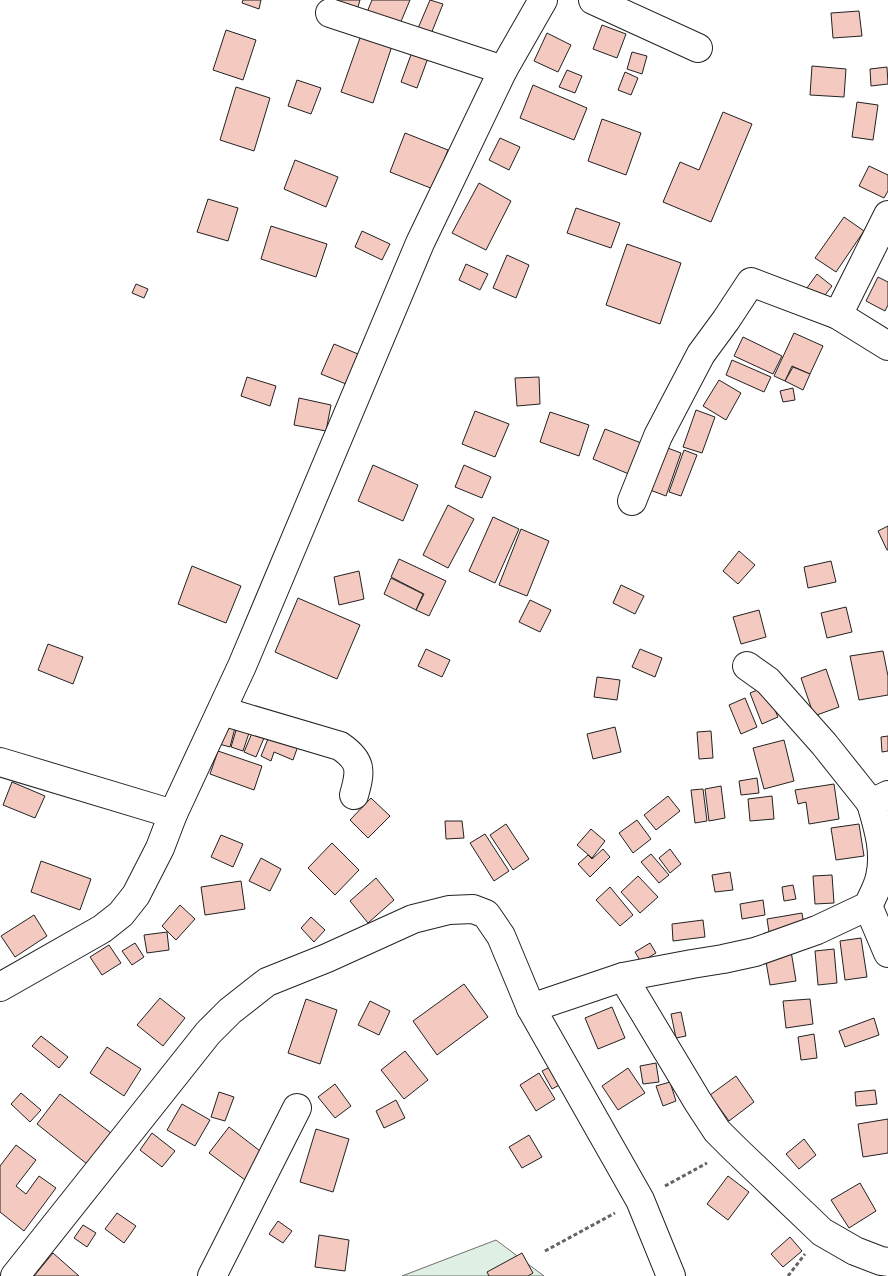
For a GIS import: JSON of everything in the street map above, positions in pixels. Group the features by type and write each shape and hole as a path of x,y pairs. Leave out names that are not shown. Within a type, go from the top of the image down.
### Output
{"street":[{"path":"4,979 102,929 121,914 136,895 160,848 173,814 246,657 420,243 503,70 542,0"},
{"path":"593,0 698,48"},
{"path":"330,13 503,70"},
{"path":"838,315 888,215"},
{"path":"632,501 658,436 701,354 751,282 838,315 888,346"},
{"path":"531,1008 623,977 755,952 817,930 868,906 880,878 883,857 878,827 879,799 824,744 768,681 747,666"},
{"path":"222,711 340,746 355,760 358,767 358,779 354,795"},
{"path":"0,762 173,814"},
{"path":"868,906 888,953"},
{"path":"14,1276 208,1033 230,1011 267,982 327,958 413,919 449,910 473,909 486,914 501,936 531,1008 640,1200 671,1276"},
{"path":"623,977 717,1131 822,1232 855,1251 888,1262"},
{"path":"212,1276 297,1108"}],"green space":[{"path":"496,1240 544,1276 402,1276"}],"building":[{"path":"243,0 261,0 259,9 242,3"},
{"path":"336,0 360,0 356,14 333,8"},
{"path":"372,0 410,0 397,31 365,17"},
{"path":"430,0 443,4 429,39 416,33"},
{"path":"859,11 862,36 833,38 831,13"},
{"path":"602,25 626,34 617,58 593,49"},
{"path":"226,30 256,40 243,80 213,70"},
{"path":"547,33 571,45 558,72 534,61"},
{"path":"361,35 392,46 373,103 341,92"},
{"path":"412,52 428,58 417,88 401,82"},
{"path":"632,52 647,56 642,74 627,69"},
{"path":"812,66 846,69 844,97 810,95"},
{"path":"887,67 888,84 871,86 870,69"},
{"path":"567,70 582,76 575,93 559,87"},
{"path":"625,72 638,78 631,95 618,90"},
{"path":"297,80 321,88 311,114 288,106"},
{"path":"533,85 587,108 574,140 520,118"},
{"path":"236,87 270,98 254,151 220,140"},
{"path":"857,102 878,105 873,140 852,137"},
{"path":"723,112 752,124 711,222 663,202 680,162 699,170"},
{"path":"602,119 641,133 626,175 588,161"},
{"path":"405,133 448,150 433,189 390,172"},
{"path":"500,138 520,147 509,170 489,160"},
{"path":"295,160 338,177 326,207 284,189"},
{"path":"869,166 888,175 888,191 884,198 859,186"},
{"path":"479,183 511,201 486,250 452,233"},
{"path":"208,199 238,208 228,241 197,232"},
{"path":"576,208 620,223 611,248 567,233"},
{"path":"844,217 864,231 836,272 815,258"},
{"path":"271,226 327,244 316,277 261,259"},
{"path":"362,231 390,244 382,260 355,247"},
{"path":"627,244 681,263 660,324 606,305"},
{"path":"507,255 529,265 516,298 493,288"},
{"path":"466,264 488,274 480,290 459,280"},
{"path":"817,274 832,286 822,299 807,288"},
{"path":"878,277 888,282 888,305 885,311 866,301"},
{"path":"136,284 148,289 144,298 132,293"},
{"path":"794,333 823,346 810,374 792,366 785,381 774,376"},
{"path":"743,337 782,356 773,374 734,356"},
{"path":"334,344 358,354 346,384 321,374"},
{"path":"732,360 771,377 764,392 726,375"},
{"path":"793,367 810,374 803,390 785,381"},
{"path":"247,377 276,386 270,406 241,396"},
{"path":"539,377 540,404 517,406 515,378"},
{"path":"719,380 741,393 726,420 703,406"},
{"path":"793,388 795,400 783,402 780,391"},
{"path":"299,398 331,405 326,431 294,425"},
{"path":"696,410 715,417 702,453 683,447"},
{"path":"475,411 509,424 495,457 462,444"},
{"path":"550,412 589,425 579,456 540,442"},
{"path":"605,429 649,446 636,477 593,459"},
{"path":"665,447 681,453 666,496 650,490"},
{"path":"684,450 697,455 681,496 669,492"},
{"path":"373,465 418,485 403,521 358,501"},
{"path":"464,465 491,477 482,498 455,487"},
{"path":"448,505 474,519 448,568 423,555"},
{"path":"493,517 519,529 495,583 469,571"},
{"path":"888,526 888,550 887,550 878,531"},
{"path":"521,529 549,541 527,596 499,585"},
{"path":"739,551 755,565 738,584 723,571"},
{"path":"399,559 446,581 429,616 416,610 424,594 391,577"},
{"path":"831,561 836,582 808,588 804,567"},
{"path":"192,566 241,586 226,623 178,604"},
{"path":"359,571 364,599 339,605 334,577"},
{"path":"391,578 423,594 416,610 384,594"},
{"path":"621,585 644,596 635,614 613,603"},
{"path":"298,598 360,625 337,679 275,652"},
{"path":"530,600 551,610 540,632 519,622"},
{"path":"846,607 852,632 827,638 821,613"},
{"path":"759,610 766,637 741,644 733,617"},
{"path":"48,644 83,657 73,684 38,670"},
{"path":"426,649 450,660 442,677 418,666"},
{"path":"640,649 662,658 655,677 632,667"},
{"path":"883,651 888,676 888,695 859,700 850,656"},
{"path":"826,669 839,707 814,716 801,678"},
{"path":"597,677 620,680 617,700 594,697"},
{"path":"765,687 778,717 762,724 750,693"},
{"path":"745,698 757,727 741,734 729,705"},
{"path":"225,721 236,724 230,747 219,744"},
{"path":"237,727 250,730 243,751 231,747"},
{"path":"615,727 621,752 593,759 587,734"},
{"path":"711,731 713,758 699,759 697,732"},
{"path":"252,733 264,738 256,757 244,752"},
{"path":"270,734 298,746 293,760 274,752 271,761 261,756"},
{"path":"888,736 888,751 882,752 881,737"},
{"path":"784,740 794,781 764,789 753,748"},
{"path":"218,751 262,766 254,790 210,774"},
{"path":"757,778 759,793 741,795 739,781"},
{"path":"12,782 45,796 35,818 3,805"},
{"path":"834,784 839,819 809,824 806,802 798,804 795,790"},
{"path":"721,786 725,818 709,821 705,789"},
{"path":"703,789 707,821 695,823 691,790"},
{"path":"668,796 680,811 656,830 644,815"},
{"path":"772,796 774,819 750,821 748,799"},
{"path":"371,798 390,816 368,838 350,820"},
{"path":"637,820 651,839 633,853 619,833"},
{"path":"445,821 462,821 464,838 446,839"},
{"path":"506,824 529,859 513,870 490,835"},
{"path":"859,824 864,856 836,860 831,828"},
{"path":"591,829 605,841 592,858 577,845"},
{"path":"485,834 509,871 494,881 470,843"},
{"path":"221,835 243,844 233,867 211,857"},
{"path":"332,843 359,870 335,895 308,868"},
{"path":"603,849 610,857 590,877 578,864 588,855 592,859"},
{"path":"670,849 681,864 670,873 659,858"},
{"path":"651,854 669,875 659,883 641,862"},
{"path":"261,858 281,869 270,891 249,881"},
{"path":"41,861 91,879 80,910 31,892"},
{"path":"730,872 733,890 715,892 712,875"},
{"path":"832,875 834,903 815,904 813,876"},
{"path":"638,876 658,897 640,913 621,892"},
{"path":"376,878 394,900 368,923 350,901"},
{"path":"241,881 245,909 205,915 201,887"},
{"path":"793,885 796,899 784,901 782,887"},
{"path":"610,887 633,915 620,926 596,900"},
{"path":"763,900 765,915 742,919 740,904"},
{"path":"180,905 195,919 176,940 162,926"},
{"path":"802,913 804,926 769,932 767,919"},
{"path":"34,915 47,936 15,957 1,936"},
{"path":"311,917 325,930 314,942 301,928"},
{"path":"703,920 705,937 673,941 672,924"},
{"path":"167,932 169,950 147,953 144,935"},
{"path":"861,938 867,977 845,980 840,941"},
{"path":"135,943 144,957 132,965 122,951"},
{"path":"650,943 656,953 641,962 635,952"},
{"path":"109,945 121,963 102,975 90,957"},
{"path":"834,949 837,983 818,985 815,951"},
{"path":"791,951 796,981 770,985 765,956"},
{"path":"464,984 488,1017 437,1055 413,1021"},
{"path":"160,998 185,1018 163,1046 137,1025"},
{"path":"306,999 337,1010 320,1064 288,1053"},
{"path":"810,999 813,1024 786,1028 783,1001"},
{"path":"370,1001 390,1011 379,1035 358,1025"},
{"path":"612,1007 625,1038 598,1049 585,1018"},
{"path":"681,1012 686,1036 676,1038 671,1014"},
{"path":"874,1018 879,1035 845,1047 839,1031"},
{"path":"814,1034 817,1058 801,1060 798,1037"},
{"path":"41,1036 68,1057 59,1068 32,1046"},
{"path":"107,1047 141,1069 124,1096 90,1073"},
{"path":"405,1051 428,1080 404,1099 381,1070"},
{"path":"656,1063 659,1082 643,1084 640,1066"},
{"path":"554,1065 563,1083 552,1089 542,1071"},
{"path":"628,1068 645,1093 618,1110 602,1086"},
{"path":"539,1073 555,1099 536,1111 520,1085"},
{"path":"736,1076 754,1102 729,1121 710,1095"},
{"path":"670,1082 676,1101 663,1106 656,1086"},
{"path":"335,1084 351,1106 335,1118 318,1097"},
{"path":"875,1090 877,1104 856,1106 855,1092"},
{"path":"219,1092 234,1097 225,1121 211,1117"},
{"path":"21,1093 41,1110 30,1122 11,1104"},
{"path":"60,1094 111,1133 87,1164 37,1124"},
{"path":"396,1100 405,1118 384,1128 376,1111"},
{"path":"182,1104 210,1120 195,1146 167,1130"},
{"path":"888,1119 888,1153 863,1157 858,1124"},
{"path":"229,1127 264,1154 245,1180 209,1153"},
{"path":"316,1129 349,1139 333,1192 300,1182"},
{"path":"152,1133 175,1151 162,1167 140,1150"},
{"path":"529,1135 542,1157 522,1168 509,1147"},
{"path":"804,1139 816,1155 799,1169 786,1154"},
{"path":"16,1145 36,1160 16,1186 26,1194 39,1176 56,1188 24,1231 0,1212 0,1166"},
{"path":"728,1176 749,1192 728,1220 707,1204"},
{"path":"860,1183 876,1211 849,1228 831,1200"},
{"path":"117,1213 136,1226 124,1243 105,1229"},
{"path":"278,1221 292,1231 283,1243 269,1234"},
{"path":"83,1225 96,1233 87,1247 74,1238"},
{"path":"319,1235 349,1240 345,1271 315,1267"},
{"path":"790,1237 802,1251 783,1267 771,1254"},
{"path":"53,1253 79,1276 34,1276"},
{"path":"522,1253 533,1273 528,1276 489,1276 487,1272"}]}
